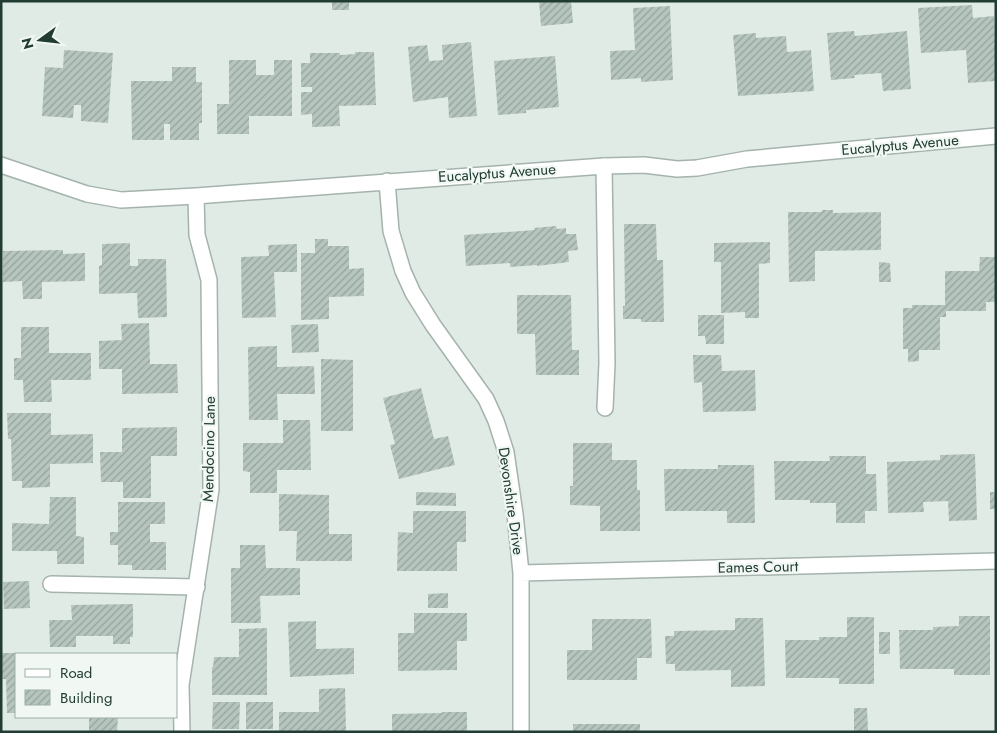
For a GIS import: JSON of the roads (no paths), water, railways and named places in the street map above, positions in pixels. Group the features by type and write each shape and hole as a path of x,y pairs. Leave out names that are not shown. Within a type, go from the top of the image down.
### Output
{"street":[{"name":"Eucalyptus Avenue","path":"1,165 105,198 121,200 604,166 644,165 677,169 697,168 747,159 996,136"},
{"path":"604,166 606,220 605,408"},
{"name":"Devonshire Drive","path":"388,181 391,231 403,271 413,293 433,325 486,399 496,421 506,452 521,573 521,732"},
{"name":"Mendocino Lane","path":"182,732 181,685 211,489 209,280 197,235 196,196"},
{"name":"Eames Court","path":"521,573 996,561"},
{"path":"51,584 197,587"}]}
